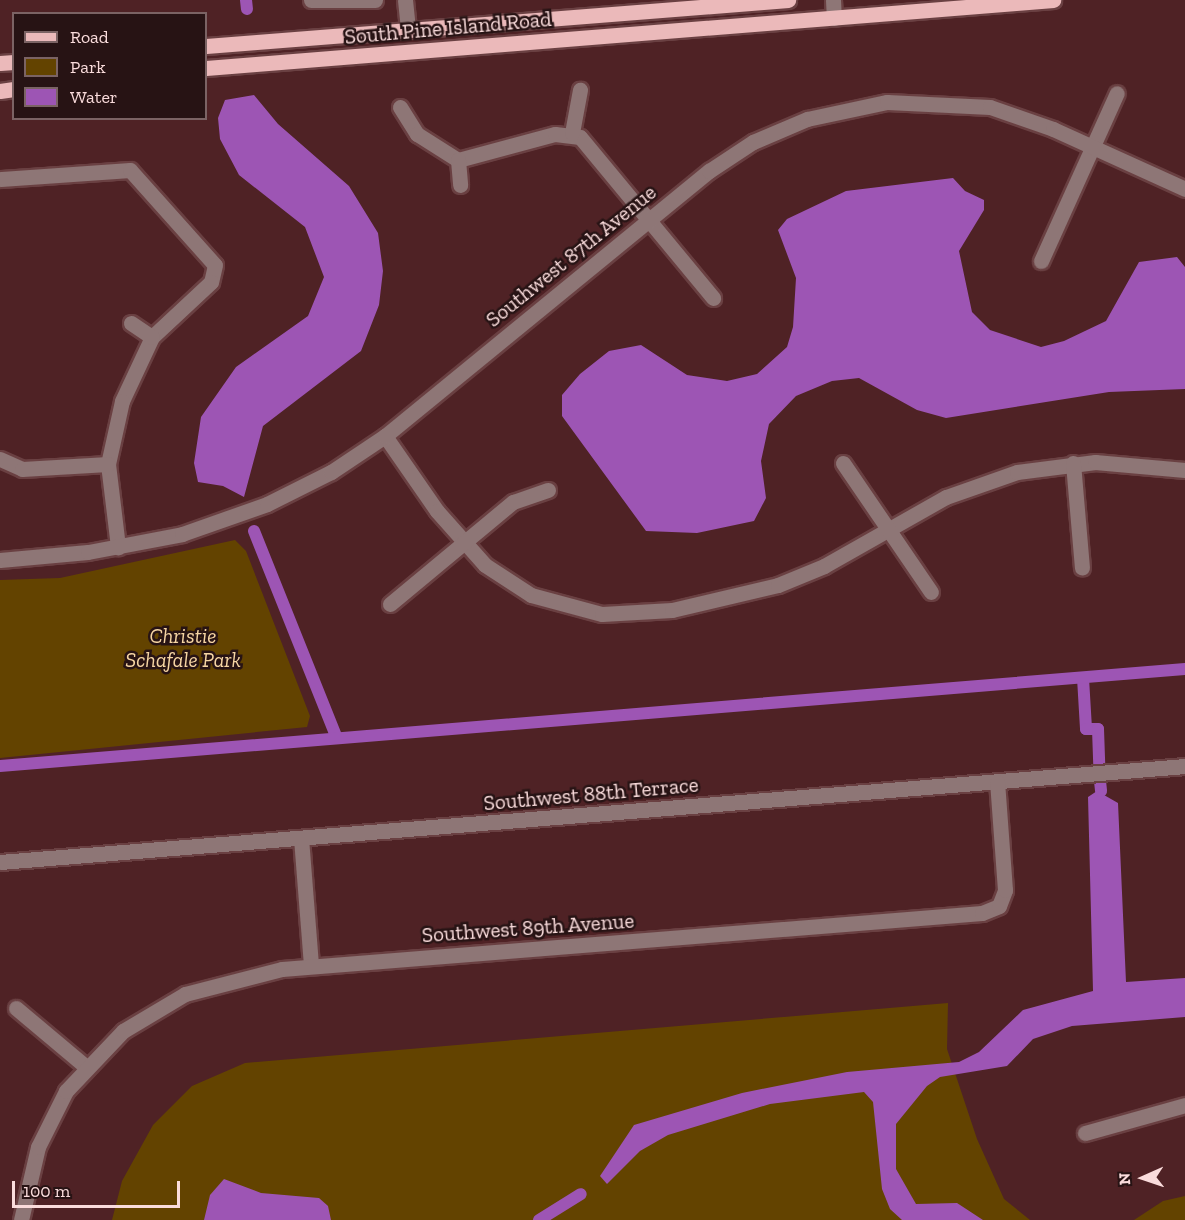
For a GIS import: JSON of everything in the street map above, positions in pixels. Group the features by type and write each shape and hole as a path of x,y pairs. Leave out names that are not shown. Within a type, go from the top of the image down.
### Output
{"main road":[{"name":"South Pine Island Road","path":"207,46 788,0"},
{"name":"South Pine Island Road","path":"207,68 1053,0"},
{"path":"547,19 549,41"}],"street":[{"path":"311,0 375,0"},
{"path":"405,0 408,30"},
{"path":"833,0 834,18"},
{"path":"572,133 580,90"},
{"path":"1041,261 1118,93"},
{"name":"Southwest 87th Avenue","path":"0,560 118,548 182,534 267,504 385,436 649,220 753,142 807,119 860,105 913,101 990,108 1093,146 1185,189"},
{"path":"400,107 417,134 458,160 572,133"},
{"path":"572,133 588,145 713,298"},
{"path":"458,160 460,184"},
{"path":"0,179 123,169 137,174 216,270 212,282 152,338 122,402 108,464 118,548"},
{"path":"131,322 152,338"},
{"path":"385,436 463,543 531,595 582,611 625,614 759,591 824,566 968,487 1073,463 1185,470"},
{"path":"0,459 22,469 108,464"},
{"path":"843,463 931,592"},
{"path":"1073,463 1082,568"},
{"path":"390,604 513,502 548,490"},
{"name":"Southwest 88th Terrace","path":"0,862 1185,766"},
{"name":"Southwest 89th Avenue","path":"21,1220 38,1148 85,1066 123,1031 185,994 256,974 311,966 968,915 999,906 1005,890 997,782"},
{"path":"302,838 311,966"},
{"path":"16,1008 85,1066"},
{"path":"1085,1133 1185,1105"}],"green space":[{"name":"Christie Schafale Park","path":"235,540 246,551 310,716 307,727 0,758 0,580 60,578"},
{"path":"948,1003 947,1049 977,1139 1004,1199 1030,1220 112,1220 122,1181 153,1125 192,1086 245,1063"},
{"path":"1185,1196 1185,1220 1134,1220 1163,1201"}],"water":[{"path":"254,95 278,124 349,186 378,233 383,271 379,305 361,351 263,426 244,497 223,486 198,482 194,463 201,417 236,367 308,316 324,277 305,227 239,175 220,139 218,118 225,100"},
{"path":"953,178 965,191 984,200 984,210 959,251 972,312 990,330 1041,347 1064,341 1106,321 1139,262 1177,257 1185,267 1185,389 1109,392 946,418 917,410 859,378 832,381 796,396 769,424 761,461 766,498 754,521 697,533 646,531 562,416 562,395 580,374 609,351 641,345 687,375 727,381 757,374 787,347 793,327 796,278 778,230 787,219 846,191"},
{"path":"1097,791 1118,803 1126,982 1185,978 1185,1017 1072,1026 1033,1039 1007,1066 940,1077 927,1086 896,1124 896,1169 916,1204 957,1203 983,1220 902,1220 890,1209 882,1189 873,1102 864,1092 770,1104 668,1135 640,1151 607,1184 600,1176 634,1125 742,1093 847,1072 959,1062 979,1052 1023,1010 1093,991 1088,797"},
{"path":"224,1179 261,1193 319,1198 328,1206 331,1220 204,1220 210,1195"}],"waterway":[{"path":"246,0 247,9"},
{"path":"254,531 337,738"},
{"path":"0,766 1185,669"},
{"path":"1083,678 1086,729 1098,729 1099,765"},
{"path":"1100,781 1101,791"},
{"path":"539,1220 581,1194"}]}
